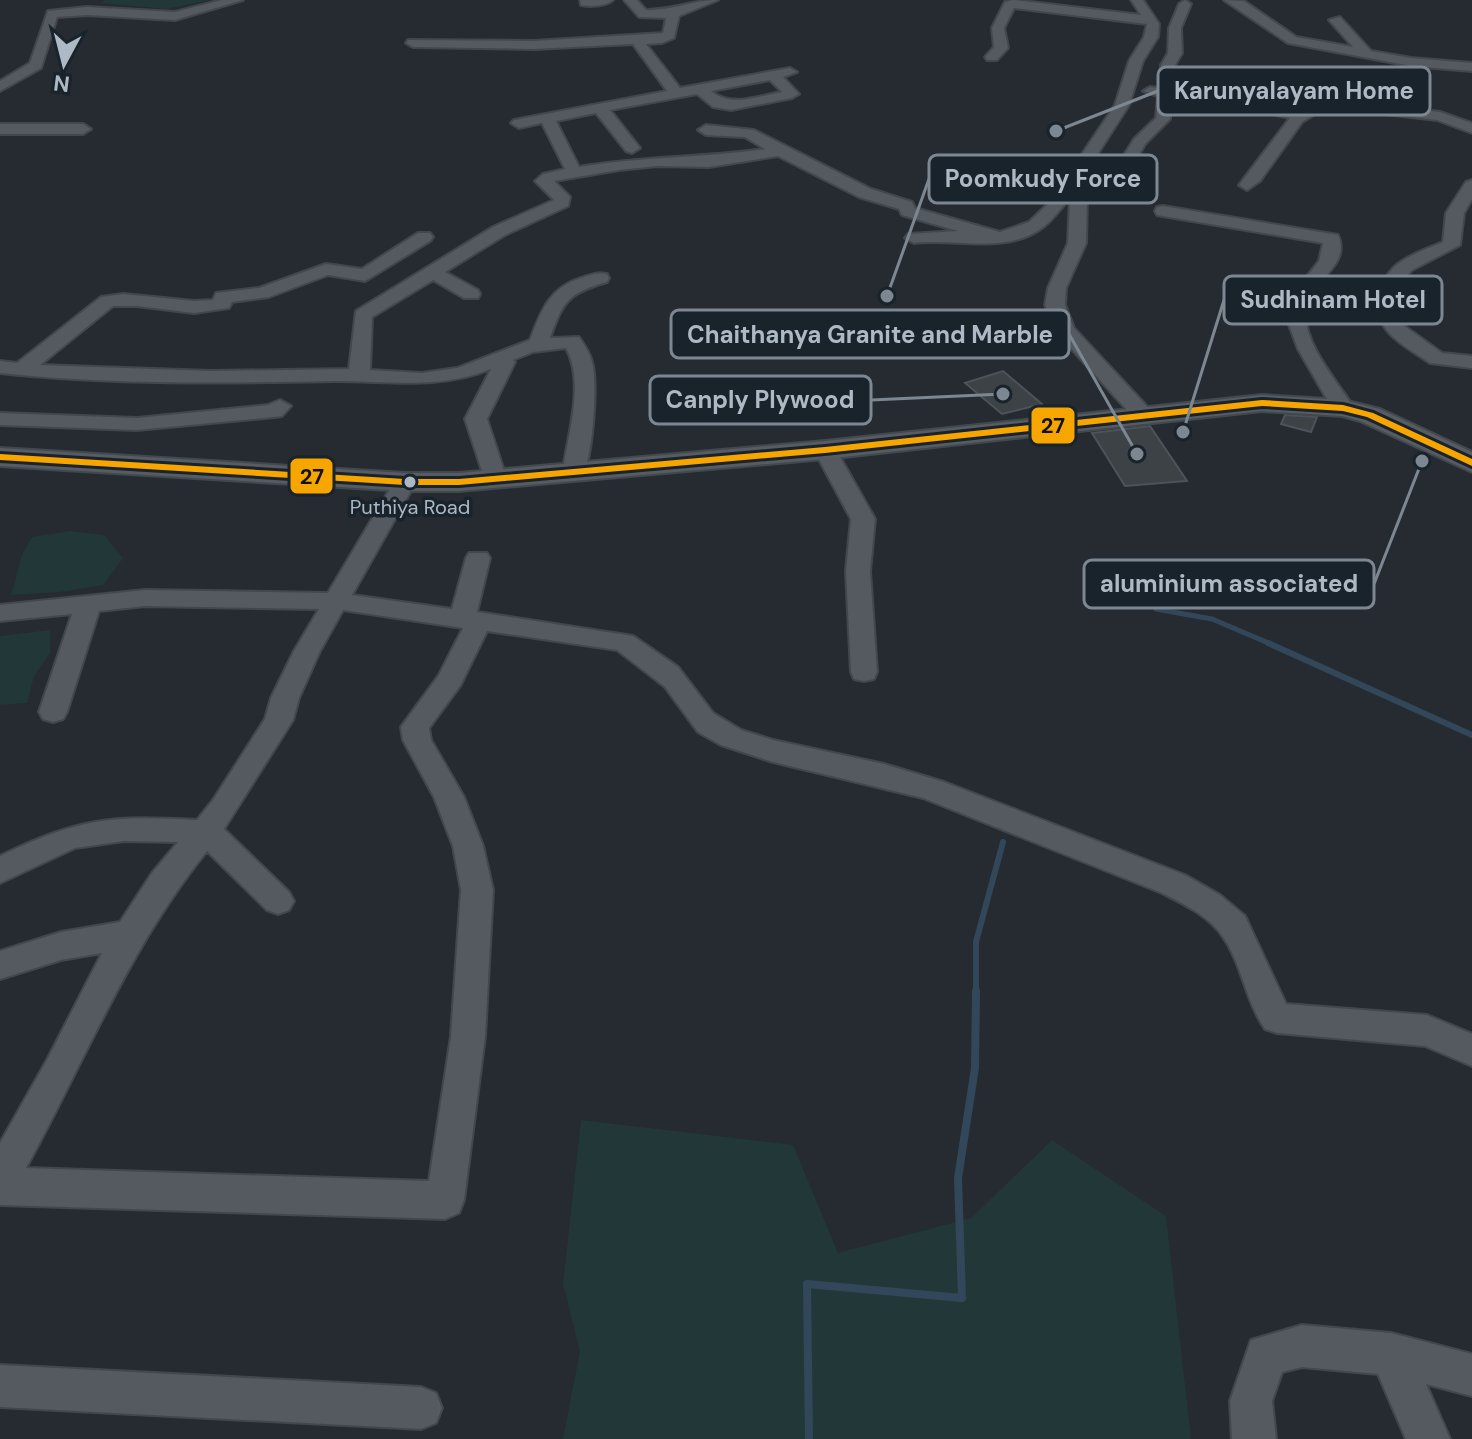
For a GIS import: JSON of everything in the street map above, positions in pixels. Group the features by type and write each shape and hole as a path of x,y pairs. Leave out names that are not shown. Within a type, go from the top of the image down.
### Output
{"main road":[{"path":"0,457 405,482 459,482 825,450 1262,403 1343,408 1400,427 1472,463"}],"street":[{"path":"0,87 36,65 52,14 87,11 175,16 237,0"},
{"path":"585,2 607,0"},
{"path":"630,0 643,14 673,14 712,0"},
{"path":"1117,113 1134,109 1144,90 1146,75 1157,48 1137,0"},
{"path":"1230,0 1246,6 1279,36 1411,62 1472,67"},
{"path":"992,57 1001,48 998,28 1009,5 1013,4 1150,28"},
{"path":"914,238 932,234 996,237 1026,231 1036,225 1066,191 1079,189 1124,168 1139,142 1163,119 1168,65 1175,53 1175,28 1185,4"},
{"path":"413,43 534,45 637,41 667,37 673,14"},
{"path":"1335,20 1367,54"},
{"path":"1144,415 1065,330 1055,305 1057,288 1077,243 1080,169 1117,113 1130,87 1136,61 1150,28"},
{"path":"637,41 676,93"},
{"path":"519,123 790,72"},
{"path":"700,89 718,104 731,106 792,94 773,75"},
{"path":"1144,90 1237,102 1299,115 1315,110 1323,102 1331,102 1440,116 1472,128"},
{"path":"600,108 632,148"},
{"path":"1247,185 1262,169 1299,115"},
{"path":"547,118 572,165"},
{"path":"0,129 83,129"},
{"path":"706,130 749,133 865,193 906,206 908,211 996,237"},
{"path":"359,375 363,315 499,231 562,202 562,197 543,181 549,177 572,165 632,148 655,146"},
{"path":"572,165 709,162 780,151"},
{"path":"1472,185 1455,213 1451,245 1406,266 1395,278 1388,299 1387,315 1396,329 1437,359 1472,362"},
{"path":"1163,211 1332,239 1334,247 1329,261 1312,286 1297,300 1295,313 1309,348 1343,408"},
{"path":"22,369 108,301 125,298 203,310 222,304 223,297 262,293 326,269 365,275 424,237"},
{"path":"432,272 471,294"},
{"path":"538,344 556,296 576,284 600,278"},
{"path":"0,367 56,373 211,377 359,375 442,378 538,344 572,341 579,348 585,395 574,470"},
{"path":"495,477 476,419 505,362"},
{"path":"24,417 56,373"},
{"path":"0,419 24,417 137,424 274,411 280,406"},
{"path":"825,450 863,519 858,571 864,672"},
{"path":"0,1179 60,1072 89,1008 130,934 163,882 207,832 279,720 301,663 405,482"},
{"path":"0,1186 445,1200 468,1036 477,890 463,834 449,797 417,740 415,727 450,679 470,621 478,558"},
{"path":"0,613 89,602 203,597 336,601 624,642 671,677 682,688 696,713 713,728 762,746 936,791 1112,858 1200,897 1229,920 1266,1006 1277,1018 1427,1031 1472,1050"},
{"path":"53,712 89,602"},
{"path":"0,870 59,842 89,833 147,829 207,832 278,901"},
{"path":"0,965 61,946 130,934"},
{"path":"1254,1439 1251,1401 1266,1355 1302,1346 1391,1354 1472,1375"},
{"path":"1391,1354 1428,1439"},
{"path":"0,1386 421,1408"}],"green space":[{"path":"105,0 211,0 166,9 101,3"},
{"path":"70,531 104,535 123,558 103,585 11,595 22,555 32,537"},
{"path":"50,630 50,653 34,676 27,703 0,705 0,636"},
{"path":"581,1120 793,1145 838,1253 971,1218 1052,1140 1166,1216 1191,1439 563,1439 580,1351 563,1284"}],"building":[{"path":"1003,371 1042,404 1002,414 965,383"},
{"path":"1285,415 1317,417 1311,432 1281,424"},
{"path":"1150,426 1187,481 1125,486 1092,433"}],"waterway":[{"path":"1156,609 1212,619 1273,645"},
{"path":"1268,643 1472,735"},
{"path":"976,991 976,942 1003,842"},
{"path":"809,1439 807,1284 962,1298 958,1178 975,1068 976,991"}],"transit line":[{"name":"27","path":"0,457 405,482 459,482 825,450 1262,403 1343,408 1370,415 1472,463"}],"place":[{"name":"Karunyalayam Home","path":"1056,131"},
{"name":"Poomkudy Force","path":"887,296"},
{"name":"Canply Plywood","path":"1003,394"},
{"name":"Sudhinam Hotel","path":"1183,432"},
{"name":"Chaithanya Granite and Marble","path":"1137,454"},
{"name":"aluminium associated","path":"1422,461"},
{"name":"Puthiya Road","path":"410,482"}]}
